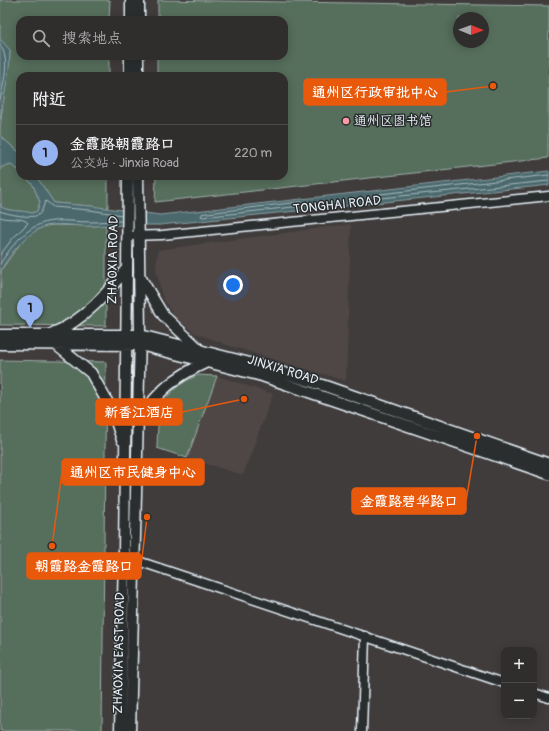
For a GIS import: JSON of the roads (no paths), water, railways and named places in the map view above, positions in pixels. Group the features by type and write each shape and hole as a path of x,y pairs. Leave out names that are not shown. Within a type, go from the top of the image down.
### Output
{"main road":[{"path":"131,0 131,16"},
{"path":"139,0 139,16"},
{"path":"130,60 130,72"},
{"path":"138,60 138,72"},
{"name":"ZHAOXIA ROAD","path":"126,340 127,268 132,233 132,206 129,180"},
{"name":"ZHAOXIA ROAD","path":"132,206 137,180"},
{"name":"ZHAOXIA ROAD","path":"132,233 139,274 140,340"},
{"path":"49,335 65,329 94,308 127,268"},
{"path":"139,274 164,315 201,351"},
{"name":"JINXIA ROAD","path":"2,341 49,335 126,340"},
{"name":"ZHAOXIA EAST ROAD","path":"120,731 124,556 126,340"},
{"name":"JINXIA ROAD","path":"2,341 55,344 140,340 201,351 265,367 325,386 549,464"},
{"name":"JINXIA ROAD","path":"140,340 207,362 262,376 312,392 549,474"},
{"name":"ZHAOXIA EAST ROAD","path":"130,731 140,340"},
{"path":"55,344 91,373 113,412 124,449"},
{"path":"137,420 154,398 172,380 207,362"}],"street":[{"name":"TONGHAI ROAD","path":"132,233 549,196"},
{"path":"124,556 501,682"},
{"path":"362,731 365,636"},
{"path":"537,694 549,698"}],"water":[{"path":"0,39 10,50 9,69 0,120"},
{"path":"0,136 16,150 16,168 10,164 0,168"},
{"path":"549,171 549,185 541,186 160,225 46,226 33,233 18,246 7,260 0,274 0,203 1,207 4,209 32,213 37,211 40,202 33,185 29,180 39,180 54,203 160,215"}],"place":[{"name":"通州区行政审批中心","path":"493,86"},
{"name":"通州区图书馆","path":"346,121"},
{"name":"金霞路朝霞路口","path":"30,328"},
{"name":"新香江酒店","path":"244,399"},
{"name":"金霞路碧华路口","path":"477,436"},
{"name":"朝霞路金霞路口","path":"147,517"},
{"name":"通州区市民健身中心","path":"52,546"}]}
